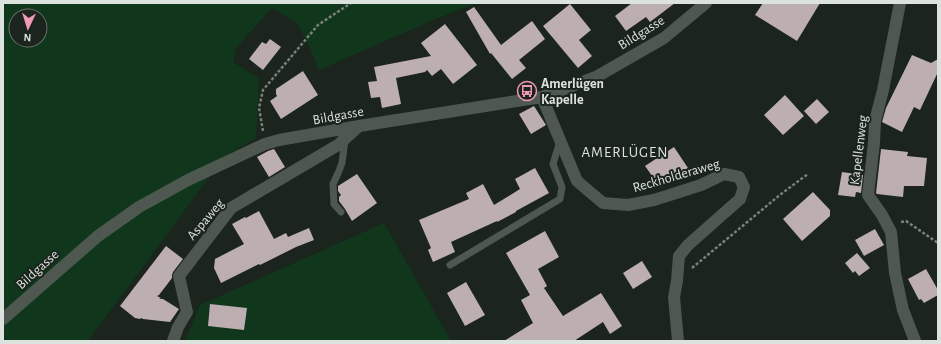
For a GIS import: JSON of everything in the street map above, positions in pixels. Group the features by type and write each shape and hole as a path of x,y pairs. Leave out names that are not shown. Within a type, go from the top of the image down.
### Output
{"street":[{"name":"Bildgasse","path":"3,319 98,236 139,207 188,180 265,144 359,126 542,97 596,77 664,38 706,3"},
{"name":"Kapellenweg","path":"900,3 883,90 875,122 868,195 882,215 891,232 895,273 903,310 915,341"},
{"name":"Reckholderaweg","path":"542,97 577,181 603,203 628,205 654,200 701,185 724,174 739,177 744,187 740,199 688,245 679,256 674,297 678,341"},
{"name":"Aspaweg","path":"173,341 186,312 179,276 231,208 338,145 359,126"}],"lane":[{"path":"341,212 334,204 333,184 342,163 345,140"},
{"path":"450,265 560,199 562,187 553,164 560,141"}],"path":[{"path":"265,144 259,108 263,90 318,25 351,3"},
{"path":"677,281 781,194 808,174"},
{"path":"888,226 906,221 938,243"}],"green space":[{"path":"3,3 476,3 319,70 297,23 272,8 236,48 233,62 259,78 256,138 224,157 88,341 3,341"},
{"path":"384,223 451,341 185,341 200,305"}],"building":[{"path":"632,3 675,3 650,22 646,17 626,31 615,16"},
{"path":"763,3 820,3 797,41 755,15"},
{"path":"570,4 591,30 579,40 592,56 578,68 543,26"},
{"path":"474,7 501,45 532,21 545,39 519,60 526,68 512,79 491,53 490,54 466,12"},
{"path":"445,24 477,65 453,84 441,69 432,76 427,70 425,72 396,78 401,104 382,108 380,97 371,98 368,82 377,81 374,67 431,56 421,43"},
{"path":"270,39 281,47 263,70 249,59 262,42 266,44"},
{"path":"912,55 931,63 938,59 938,72 920,110 914,107 902,132 882,122 886,108"},
{"path":"303,71 318,95 281,119 270,101 277,96 276,89"},
{"path":"785,95 804,116 783,135 764,115"},
{"path":"817,99 829,112 816,124 804,111"},
{"path":"534,106 546,125 531,134 519,114"},
{"path":"674,147 688,168 660,187 645,166"},
{"path":"274,149 285,167 269,177 257,157"},
{"path":"881,149 908,152 907,156 927,158 924,186 904,186 903,197 877,194"},
{"path":"535,168 549,193 497,222 451,242 455,252 433,262 428,250 431,248 419,220 469,199 466,193 483,184 494,205 520,189 515,179"},
{"path":"842,172 863,175 861,193 856,192 855,197 838,195"},
{"path":"357,174 377,203 352,221 339,201 339,197 341,195 338,191 338,186"},
{"path":"813,192 830,210 830,216 802,241 783,219"},
{"path":"259,211 274,239 286,233 288,237 309,228 314,240 296,247 260,265 259,264 221,283 214,268 215,259 244,244 232,224"},
{"path":"875,229 884,245 864,256 855,240"},
{"path":"545,231 559,257 538,269 547,286 544,288 563,316 601,293 622,326 610,334 603,322 574,341 504,341 533,323 521,300 530,295 506,253"},
{"path":"166,246 183,259 173,272 172,278 157,296 161,298 159,299 163,299 179,309 170,322 135,318 120,306"},
{"path":"857,253 870,268 859,276 855,271 853,273 845,263"},
{"path":"642,261 652,277 633,289 623,273"},
{"path":"926,269 938,290 938,295 924,303 921,299 919,300 908,279"},
{"path":"466,282 485,315 465,326 447,293"},
{"path":"210,304 247,308 244,330 208,326"}],"place":[{"name":"Amerlügen Kapelle","path":"527,91"}],"district":[{"name":"AMERLÜGEN","path":"625,152"}]}
